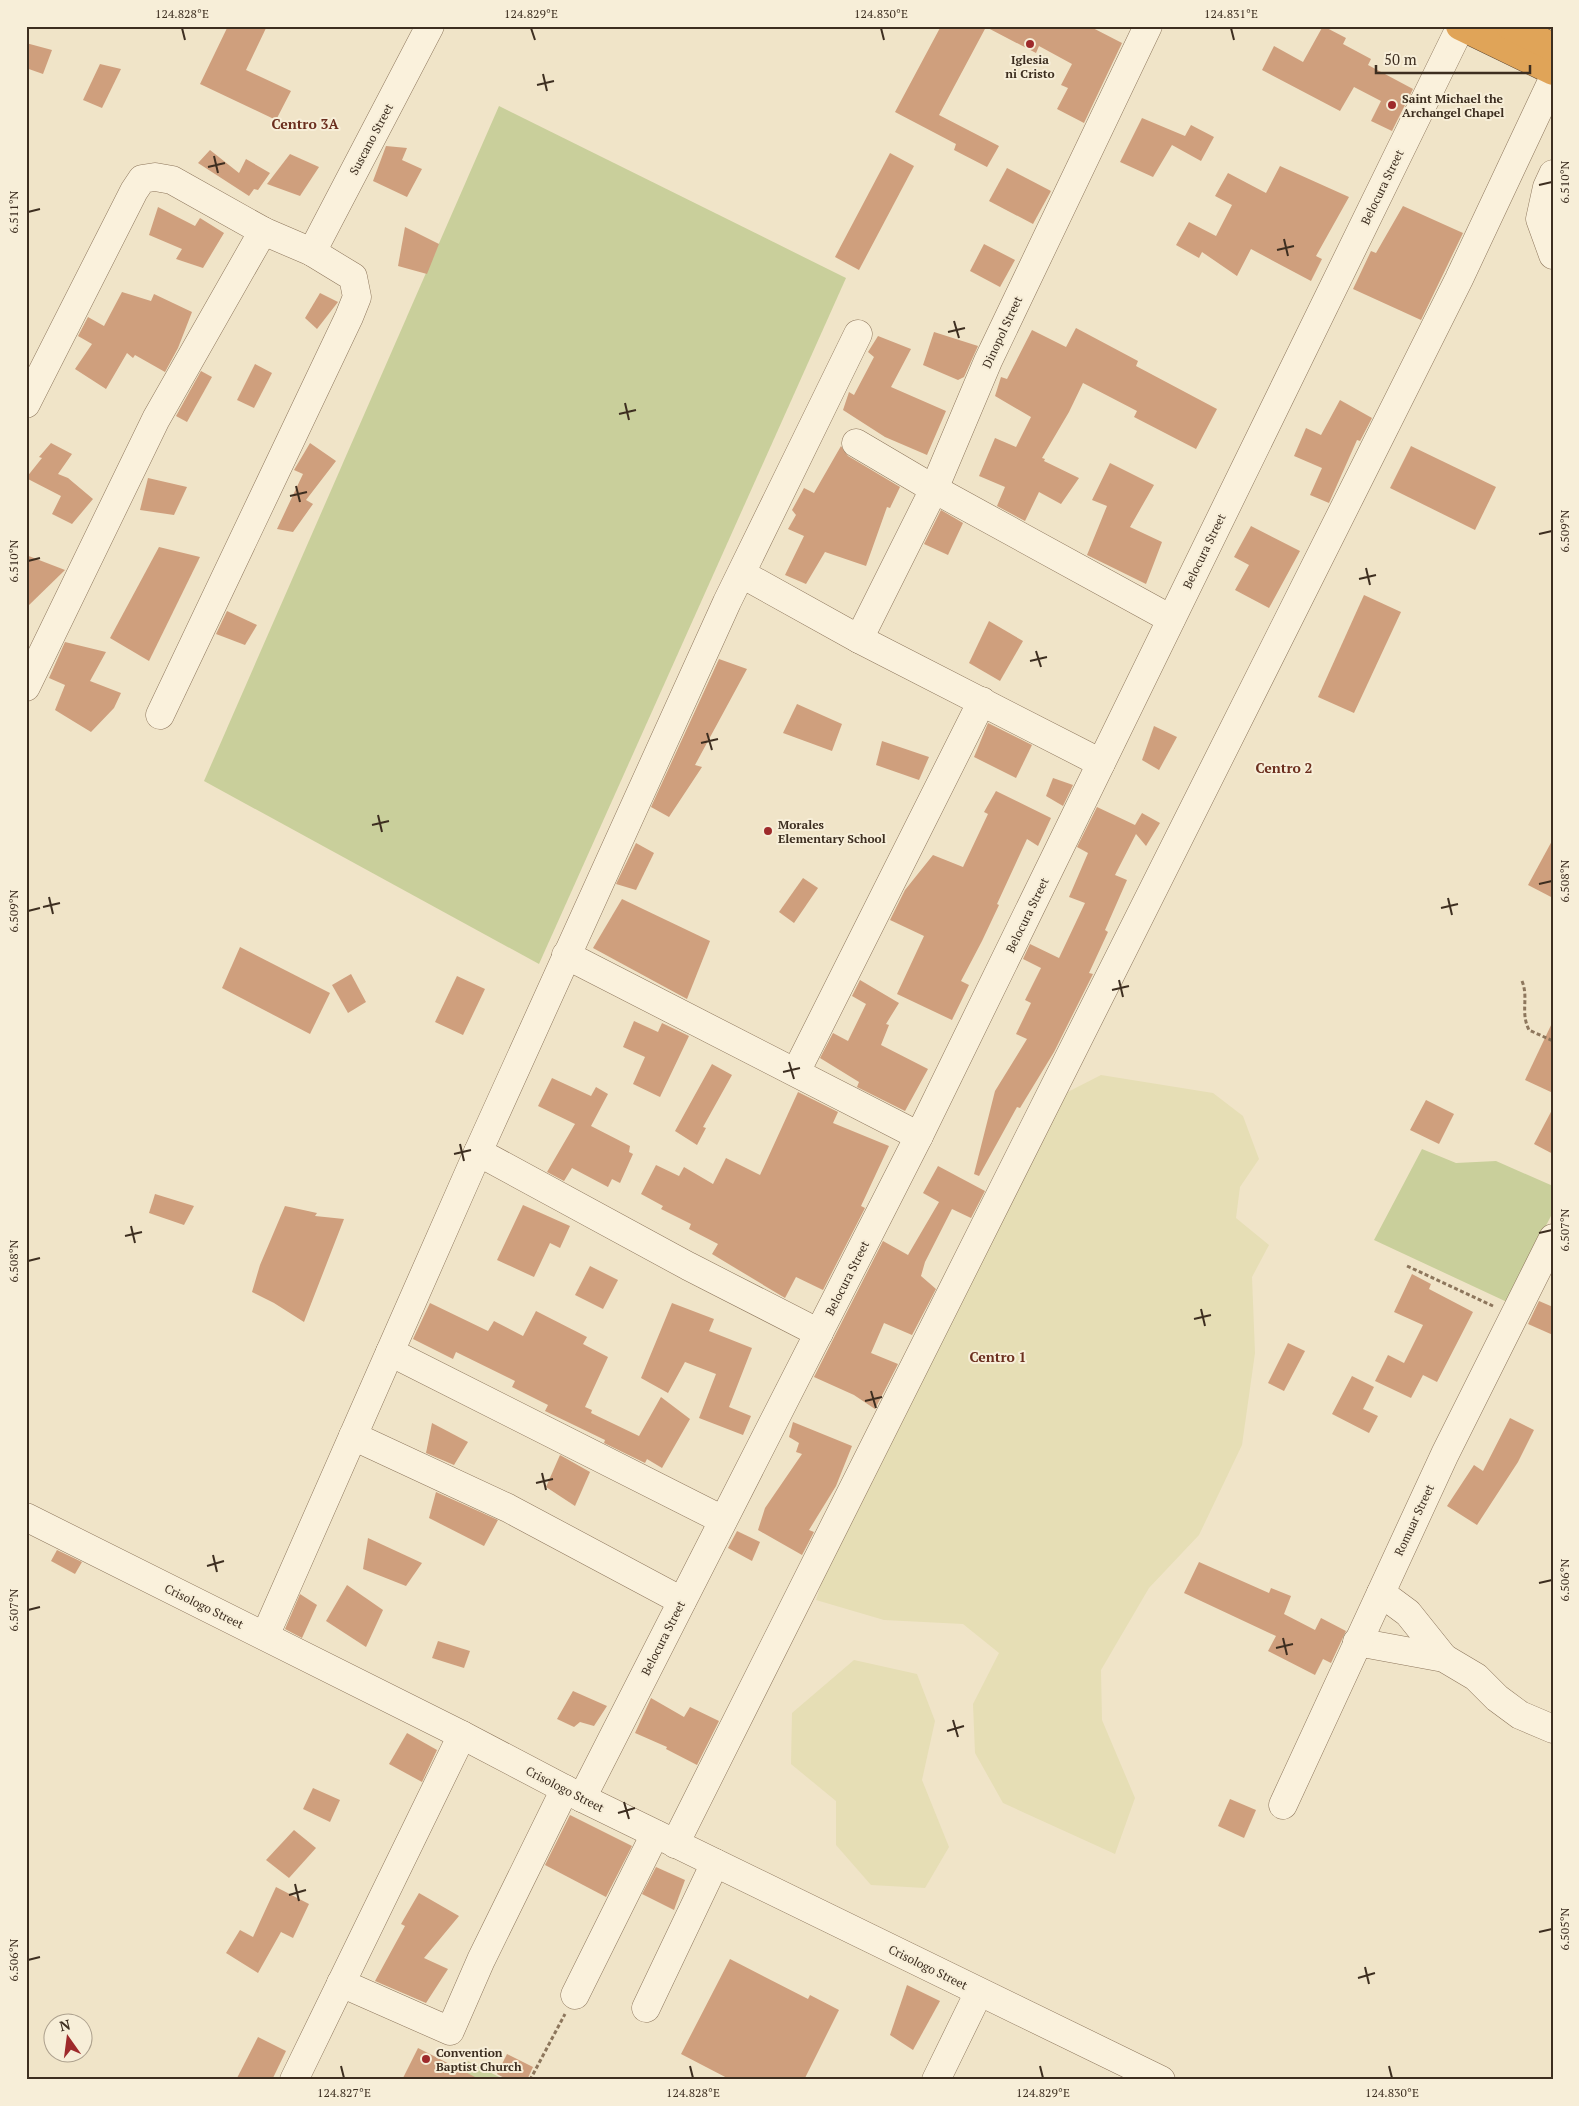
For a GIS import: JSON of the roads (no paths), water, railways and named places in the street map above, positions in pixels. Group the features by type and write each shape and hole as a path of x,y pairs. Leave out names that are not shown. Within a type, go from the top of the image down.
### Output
{"highway":[{"path":"1460,26 1553,71"},
{"path":"1510,26 1553,47"}],"street":[{"name":"Suscano Street","path":"312,252 430,26"},
{"name":"Dinopol Street","path":"859,639 934,489 988,361 1148,26"},
{"name":"Belocura Street","path":"341,1983 450,2030 481,1960 682,1601 919,1136 1460,26"},
{"path":"575,1995 665,1839 1459,279 1553,79"},
{"path":"1553,174 1547,187 1540,219 1553,255"},
{"path":"26,404 134,190 142,179 156,177 172,180 263,231 312,252 353,277 358,297 160,715"},
{"path":"26,687 156,419 263,231"},
{"path":"265,1636 566,955 727,602 742,574 793,462 858,334"},
{"path":"856,443 934,489 1171,619"},
{"path":"742,574 859,639 1101,763"},
{"path":"796,1072 982,702"},
{"path":"566,955 919,1136"},
{"path":"478,1152 688,1266 818,1333"},
{"name":"Romuar Street","path":"1283,1805 1445,1454 1553,1238"},
{"path":"390,1352 723,1520"},
{"path":"353,1436 508,1508 682,1601"},
{"name":"Crisologo Street","path":"26,1517 462,1735 573,1794 1161,2080"},
{"path":"1380,1593 1408,1613 1444,1658"},
{"path":"1358,1642 1444,1658 1476,1677 1497,1698 1520,1714 1553,1729"},
{"path":"294,2080 462,1735"},
{"path":"646,2008 716,1864"},
{"path":"936,2080 979,1992"}],"place":[{"name":"Iglesia ni Cristo","path":"1030,44"},
{"name":"Saint Michael the Archangel Chapel","path":"1392,105"},
{"name":"Morales Elementary School","path":"768,831"},
{"name":"Convention Baptist Church","path":"426,2059"}],"district":[{"name":"Centro 3A","path":"305,123"},
{"name":"Centro 2","path":"1284,767"},
{"name":"Centro 1","path":"998,1356"}]}
